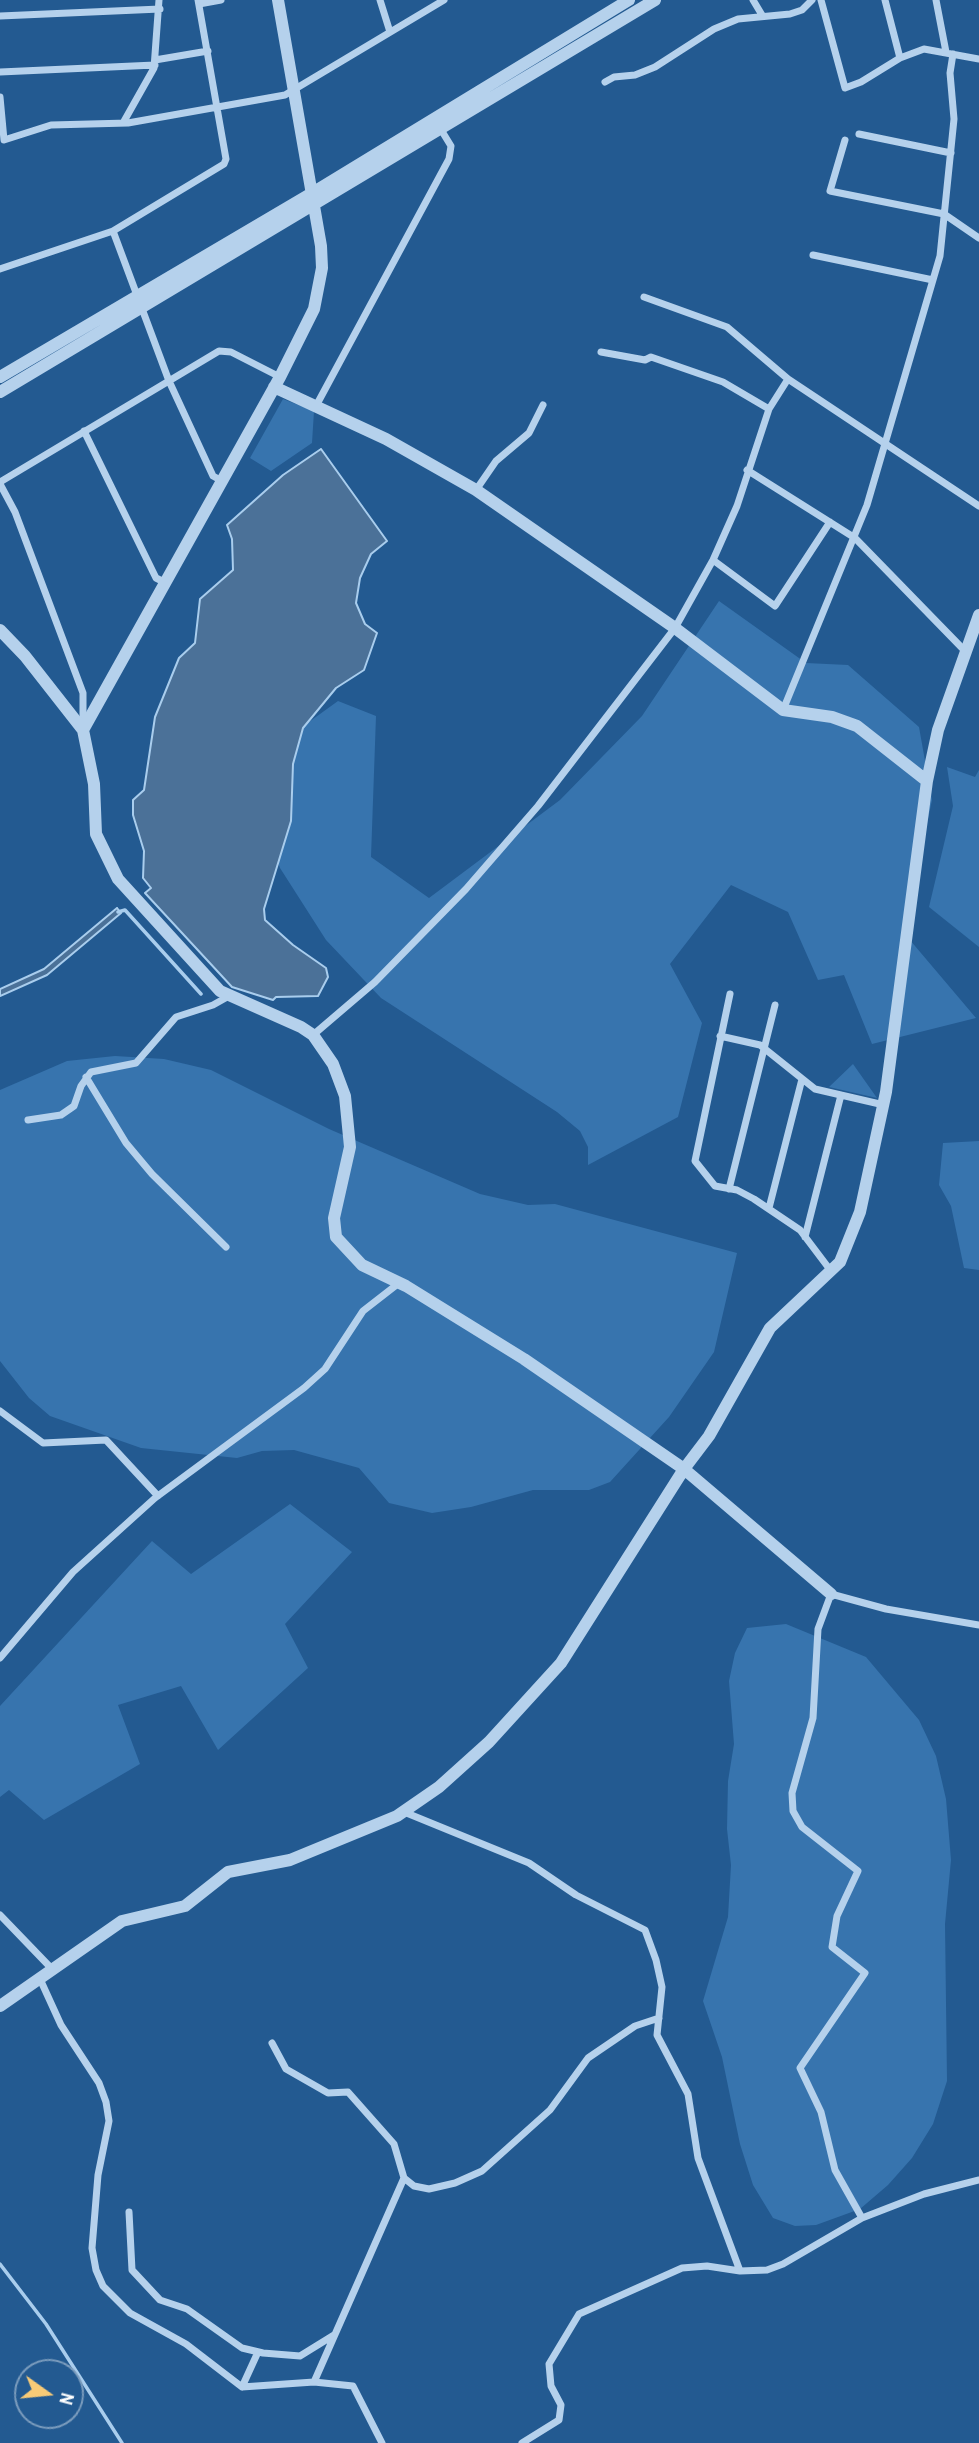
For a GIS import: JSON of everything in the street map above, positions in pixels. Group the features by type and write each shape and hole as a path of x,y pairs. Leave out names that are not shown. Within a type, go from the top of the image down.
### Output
{"street":[{"path":"123,123 149,81 155,62 159,0"},
{"path":"0,269 113,231 224,164 226,159 218,107 198,2 221,0"},
{"path":"83,730 308,325 319,287 321,246 314,197 278,0"},
{"path":"380,0 390,32"},
{"path":"0,97 4,140 51,125 123,123 293,92 444,0"},
{"path":"0,377 139,301 314,197 629,0"},
{"path":"314,197 440,128 654,0"},
{"path":"753,0 762,15"},
{"path":"605,82 614,77 635,75 655,67 714,29 762,15 790,14 802,10 813,0"},
{"path":"821,0 845,88 861,82 900,58 924,49 979,59"},
{"path":"884,0 900,58"},
{"path":"783,710 855,538 887,442 940,256 951,153 950,53 936,0"},
{"path":"0,16 160,9"},
{"path":"0,72 155,62 208,51"},
{"path":"316,406 449,159 451,146 440,128"},
{"path":"859,134 951,153"},
{"path":"845,140 830,191 944,214 979,239"},
{"path":"113,231 169,381 213,476 222,481"},
{"path":"813,255 933,280"},
{"path":"644,296 727,327 788,379 887,442 979,506"},
{"path":"0,392 139,301"},
{"path":"928,781 857,726 832,717 783,710 675,628 476,490 386,439 316,406 222,350 0,483 20,525 83,693 83,730 93,774 96,834 108,862 118,879 212,983 229,996 276,1014 313,1035 333,1065 345,1096 350,1147 334,1218 336,1237 362,1265 400,1283 524,1359 684,1469 831,1594 886,1609 979,1625"},
{"path":"601,352 646,360 650,357 723,382 769,409"},
{"path":"313,1035 375,982 466,888 538,806 675,628 713,560 737,506 769,409 788,379"},
{"path":"476,490 496,461 529,433 543,405"},
{"path":"84,431 156,578 166,583"},
{"path":"747,470 855,538 965,651"},
{"path":"713,560 775,607 830,522"},
{"path":"0,2006 122,1922 185,1906 228,1872 290,1860 403,1811 439,1787 489,1742 561,1663 684,1469 709,1436 770,1328 840,1262 860,1212 884,1105 928,781 938,730 979,615"},
{"path":"0,630 25,656 83,730"},
{"path":"730,994 695,1161 715,1186 729,1189 769,1208 805,1237 831,1271"},
{"path":"28,1120 61,1115 74,1106 86,1077 99,1069 136,1063 176,1017 213,1005 229,996"},
{"path":"729,1189 775,1005"},
{"path":"720,1036 764,1048 815,1089 884,1105"},
{"path":"86,1077 126,1143 152,1174 226,1247"},
{"path":"769,1208 802,1079"},
{"path":"805,1237 841,1095"},
{"path":"0,1658 73,1572 158,1496 304,1388 325,1369 363,1311 400,1283"},
{"path":"0,1411 43,1443 106,1440 158,1496"},
{"path":"831,1594 817,1629 813,1717 792,1794 793,1811 802,1827 858,1871 837,1916 832,1947 864,1973 800,2068 821,2112 835,2170 862,2218"},
{"path":"403,1811 529,1863 576,1895 645,1930 662,1987 657,2035 688,2094 698,2158 740,2272"},
{"path":"0,1915 54,1970"},
{"path":"40,1979 61,2025 99,2082 106,2102 109,2121 98,2175 92,2248 96,2270 103,2286 130,2313 195,2349 242,2387 314,2382 353,2386 382,2443"},
{"path":"272,2043 286,2069 328,2094 348,2092 394,2144 404,2178 414,2186 429,2189 455,2183 482,2171 550,2110 587,2057 635,2026 659,2018"},
{"path":"314,2382 404,2178"},
{"path":"522,2443 559,2420 561,2405 551,2386 549,2364 579,2314 682,2268 707,2266 740,2272 767,2270 783,2264 862,2218 924,2194 979,2180"},
{"path":"129,2212 132,2270 160,2300 187,2309 242,2348 258,2352 300,2356 334,2335"},
{"path":"242,2387 258,2352"}],"shaded area":[{"path":"283,399 314,411 312,443 271,471 250,458"},
{"path":"321,449 387,541 371,554 360,578 356,603 365,624 377,633 364,670 336,688 303,728 293,764 291,821 264,909 265,920 293,945 326,968 328,977 318,996 276,997 273,1000 232,987 145,893 151,888 143,878 144,851 133,815 133,800 144,790 155,717 179,658 195,643 200,599 233,570 232,539 227,525 283,475"},
{"path":"719,601 806,663 848,665 919,727 932,800 904,933 976,1018 872,1044 844,975 818,980 788,912 731,885 670,964 702,1023 678,1117 588,1165 588,1147 580,1131 557,1112 381,998 326,940 280,868 273,850 277,823 302,727 338,701 376,716 371,857 429,898 560,800 642,716"},
{"path":"947,767 975,777 979,770 979,947 929,907 953,806"},
{"path":"117,908 121,913 47,975 0,996 0,989 44,969"},
{"path":"115,1056 164,1059 211,1070 329,1129 480,1194 528,1205 555,1204 737,1253 714,1352 669,1417 610,1482 589,1490 533,1490 471,1507 432,1513 389,1503 359,1468 294,1450 262,1451 237,1458 141,1448 50,1416 29,1398 0,1361 0,1090 67,1061"},
{"path":"853,1064 877,1098 829,1087"},
{"path":"979,1141 979,1270 964,1268 951,1206 939,1185 943,1143"},
{"path":"290,1504 352,1552 285,1624 308,1668 218,1750 181,1686 118,1705 140,1764 44,1820 9,1790 0,1797 0,1706 152,1541 191,1574"},
{"path":"786,1624 866,1657 919,1720 936,1756 946,1799 951,1860 945,1924 947,2081 933,2124 912,2158 888,2185 860,2209 816,2225 795,2226 773,2218 753,2185 740,2144 722,2057 703,2001 728,1917 731,1865 727,1829 728,1781 734,1744 729,1681 735,1653 747,1628"}],"waterway":[{"path":"118,912 125,910 201,994"},
{"path":"0,2264 46,2324 122,2443"}]}
